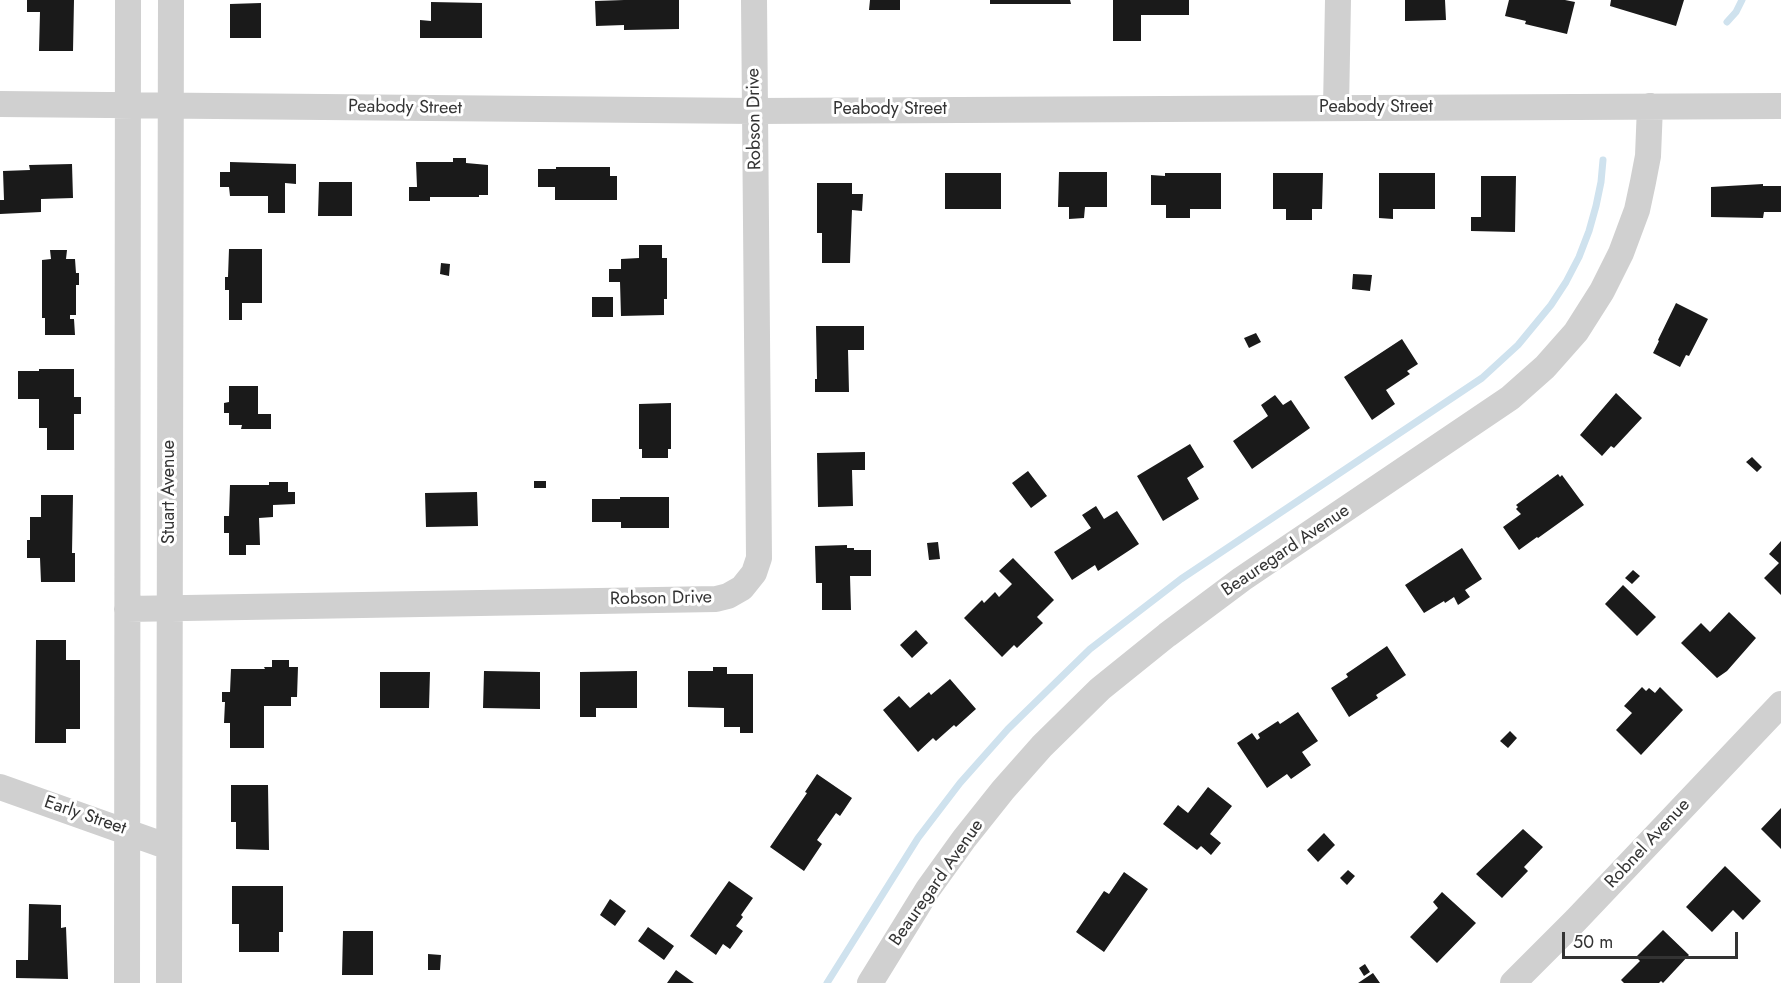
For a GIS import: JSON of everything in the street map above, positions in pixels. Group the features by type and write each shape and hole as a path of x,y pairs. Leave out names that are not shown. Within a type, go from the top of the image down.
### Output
{"street":[{"path":"127,983 128,0"},
{"name":"Stuart Avenue","path":"168,983 171,0"},
{"name":"Robson Drive","path":"128,609 716,599 728,596 742,588 754,573 759,558 754,0"},
{"path":"1336,108 1338,0"},
{"name":"Peabody Street","path":"0,104 755,111 1781,106"},
{"name":"Beauregard Avenue","path":"870,983 928,889 964,839 1042,746 1100,689 1242,579 1510,398 1545,368 1576,332 1602,291 1621,253 1637,210 1643,182 1650,106"},
{"name":"Robnel Avenue","path":"1513,983 1781,704"},
{"name":"Early Street","path":"0,787 169,847"}],"building":[{"path":"27,0 74,0 73,51 39,51 40,12 27,12"},
{"path":"679,0 679,29 624,30 624,25 596,26 595,1"},
{"path":"870,0 900,0 900,10 869,10"},
{"path":"990,0 1070,0 1071,4 990,4"},
{"path":"1113,0 1189,0 1189,15 1141,15 1141,41 1113,41"},
{"path":"1405,0 1445,0 1446,20 1405,21"},
{"path":"1509,0 1575,2 1567,34 1525,24 1526,21 1505,16"},
{"path":"1611,0 1684,0 1676,26 1610,6"},
{"path":"431,2 482,3 482,38 420,38 420,20 431,21"},
{"path":"261,3 261,38 230,38 230,4"},
{"path":"453,158 466,158 466,163 488,165 488,195 430,197 430,201 409,201 409,187 417,187 416,162 453,162"},
{"path":"230,162 296,164 296,184 285,183 285,213 268,213 268,196 230,196 229,187 220,187 220,172 230,172"},
{"path":"72,164 73,198 41,199 41,212 0,214 0,200 4,200 3,171 30,170 29,165"},
{"path":"556,167 610,167 610,176 617,176 617,200 555,200 555,187 538,187 538,169 556,169"},
{"path":"1059,172 1107,172 1107,207 1085,207 1084,218 1069,219 1069,207 1058,207"},
{"path":"945,173 1001,173 1001,209 945,209"},
{"path":"1165,173 1221,173 1221,209 1190,209 1190,218 1166,218 1166,205 1151,205 1151,175 1165,176"},
{"path":"1273,173 1323,173 1322,209 1312,209 1312,220 1286,220 1286,209 1273,209"},
{"path":"1379,173 1435,173 1435,209 1393,209 1393,219 1379,218"},
{"path":"1481,176 1516,176 1515,232 1471,231 1471,217 1481,217"},
{"path":"319,182 352,182 352,216 318,216"},
{"path":"817,183 852,183 852,194 863,194 862,211 852,210 850,263 822,263 822,233 817,233"},
{"path":"1763,184 1763,186 1781,186 1781,212 1764,212 1763,218 1711,217 1711,187"},
{"path":"639,245 662,245 662,258 667,258 667,299 664,299 664,315 621,316 620,282 609,282 609,269 621,269 621,259 639,258"},
{"path":"229,249 262,249 262,303 242,303 242,320 229,320 229,290 225,290 225,277 228,277"},
{"path":"50,250 67,250 66,259 75,259 76,273 79,273 79,285 76,285 76,315 70,315 70,319 74,319 75,335 45,335 45,318 42,318 42,260 51,259"},
{"path":"441,263 450,264 449,276 440,274"},
{"path":"1353,274 1372,275 1370,291 1352,289"},
{"path":"592,297 613,297 613,317 592,317"},
{"path":"1676,303 1708,319 1689,356 1686,355 1680,367 1653,353"},
{"path":"816,326 864,326 864,350 848,350 849,392 815,392 815,379 817,379"},
{"path":"1256,333 1261,342 1249,348 1244,338"},
{"path":"1402,339 1418,364 1407,371 1410,374 1386,390 1395,404 1372,420 1344,377"},
{"path":"39,369 74,369 74,397 81,397 81,414 74,414 74,450 47,450 47,428 39,428 39,399 18,399 18,371 39,371"},
{"path":"229,386 258,386 258,414 271,414 271,429 241,429 242,425 229,425 229,413 224,413 224,403 229,402"},
{"path":"1616,393 1642,418 1614,448 1611,446 1602,456 1580,435"},
{"path":"1275,395 1283,405 1291,400 1310,428 1252,469 1233,441 1268,416 1261,405"},
{"path":"671,403 671,449 668,449 668,458 642,458 642,449 639,449 639,404"},
{"path":"1190,444 1204,467 1187,478 1199,499 1163,521 1137,476"},
{"path":"865,452 865,470 852,470 853,506 818,507 817,453"},
{"path":"1752,457 1762,467 1757,472 1746,462"},
{"path":"1028,471 1047,496 1031,508 1012,483"},
{"path":"1558,474 1560,477 1562,475 1584,505 1519,550 1503,527 1521,514 1516,509 1518,507 1516,505"},
{"path":"534,481 546,481 546,488 534,488"},
{"path":"269,482 288,482 288,492 295,492 295,504 273,505 273,517 259,518 260,545 246,545 246,555 229,555 229,533 224,533 224,516 229,516 230,485 269,485"},
{"path":"477,492 478,526 426,527 425,493"},
{"path":"41,495 73,495 72,553 75,553 75,582 41,582 40,558 27,558 30,517 41,517"},
{"path":"620,497 669,497 669,528 621,528 621,522 592,522 592,499 620,499"},
{"path":"1096,506 1104,519 1117,511 1139,544 1098,571 1095,565 1072,580 1054,552 1091,528 1082,515"},
{"path":"1781,541 1781,595 1764,578 1779,563 1769,554"},
{"path":"938,542 940,559 929,560 927,543"},
{"path":"847,545 847,548 854,548 854,550 871,550 871,576 850,576 851,610 822,610 822,583 816,583 815,546"},
{"path":"1462,548 1482,579 1465,590 1470,597 1458,605 1454,597 1424,613 1405,585"},
{"path":"1013,558 1054,600 1037,617 1043,623 1017,648 1014,645 1002,657 964,618 982,600 984,603 995,592 999,597 1012,584 999,571"},
{"path":"1633,570 1640,576 1632,584 1625,578"},
{"path":"1623,585 1656,617 1637,636 1605,604"},
{"path":"1729,612 1756,638 1727,671 1717,678 1681,643 1701,623 1710,632"},
{"path":"916,630 928,643 912,658 900,645"},
{"path":"36,640 66,640 66,660 80,660 80,729 66,729 66,743 35,743"},
{"path":"1387,646 1406,675 1376,695 1378,698 1349,717 1331,688 1348,677 1346,674"},
{"path":"272,660 289,660 289,667 298,667 297,697 291,697 291,706 264,706 264,748 230,748 230,723 224,723 225,702 222,702 222,692 230,692 231,669 265,669 264,667 272,667"},
{"path":"713,667 727,667 727,674 753,674 753,733 740,733 740,727 724,727 724,708 688,707 688,671 713,671"},
{"path":"484,671 540,672 540,709 483,708"},
{"path":"637,671 637,708 596,708 596,717 580,717 580,672"},
{"path":"380,672 430,672 429,708 380,708"},
{"path":"950,679 976,709 956,727 954,725 936,741 933,738 918,752 883,710 899,696 910,708 929,692 931,695"},
{"path":"1642,687 1646,691 1649,688 1655,693 1660,687 1683,710 1641,755 1616,730 1632,713 1624,706"},
{"path":"1298,712 1318,741 1302,752 1311,765 1291,779 1287,774 1267,788 1237,743 1252,733 1257,740 1260,738 1258,734 1278,721 1280,724"},
{"path":"1510,731 1517,738 1508,748 1500,741"},
{"path":"817,774 852,798 840,816 836,813 817,840 822,844 804,871 770,847 807,793 805,792"},
{"path":"231,785 268,785 269,850 236,849 236,822 231,822"},
{"path":"1208,787 1232,806 1210,834 1221,843 1211,855 1201,846 1197,850 1163,824 1178,805 1188,813"},
{"path":"1781,808 1781,849 1761,829"},
{"path":"1523,829 1543,847 1524,867 1528,871 1502,898 1476,874"},
{"path":"1324,833 1335,845 1318,862 1307,850"},
{"path":"1725,866 1761,901 1743,920 1733,910 1712,932 1686,907"},
{"path":"1348,870 1355,876 1347,885 1340,878"},
{"path":"1124,872 1148,889 1104,952 1076,932 1104,891 1109,894"},
{"path":"729,881 753,898 736,926 743,931 730,949 723,944 716,955 690,936"},
{"path":"232,886 283,886 283,932 279,932 279,952 239,952 239,924 232,924"},
{"path":"1442,892 1476,923 1437,963 1410,937 1438,908 1433,902"},
{"path":"610,899 626,911 615,926 600,915"},
{"path":"29,904 61,905 61,928 66,927 68,979 16,978 16,960 28,960"},
{"path":"648,927 674,946 664,960 638,941"},
{"path":"1663,930 1689,955 1663,983 1661,981 1659,983 1624,983 1621,980 1640,961 1636,957"},
{"path":"343,931 373,931 373,975 342,975"},
{"path":"428,954 441,955 440,970 428,970"},
{"path":"1365,964 1370,972 1364,976 1359,968"},
{"path":"676,970 694,983 667,983"},
{"path":"1373,973 1380,983 1358,983"}],"waterway":[{"path":"1727,22 1736,12 1742,0"},
{"path":"827,983 918,838 960,783 1008,729 1090,649 1181,579 1482,378 1518,345 1551,305 1579,257 1596,206 1603,160"}]}
